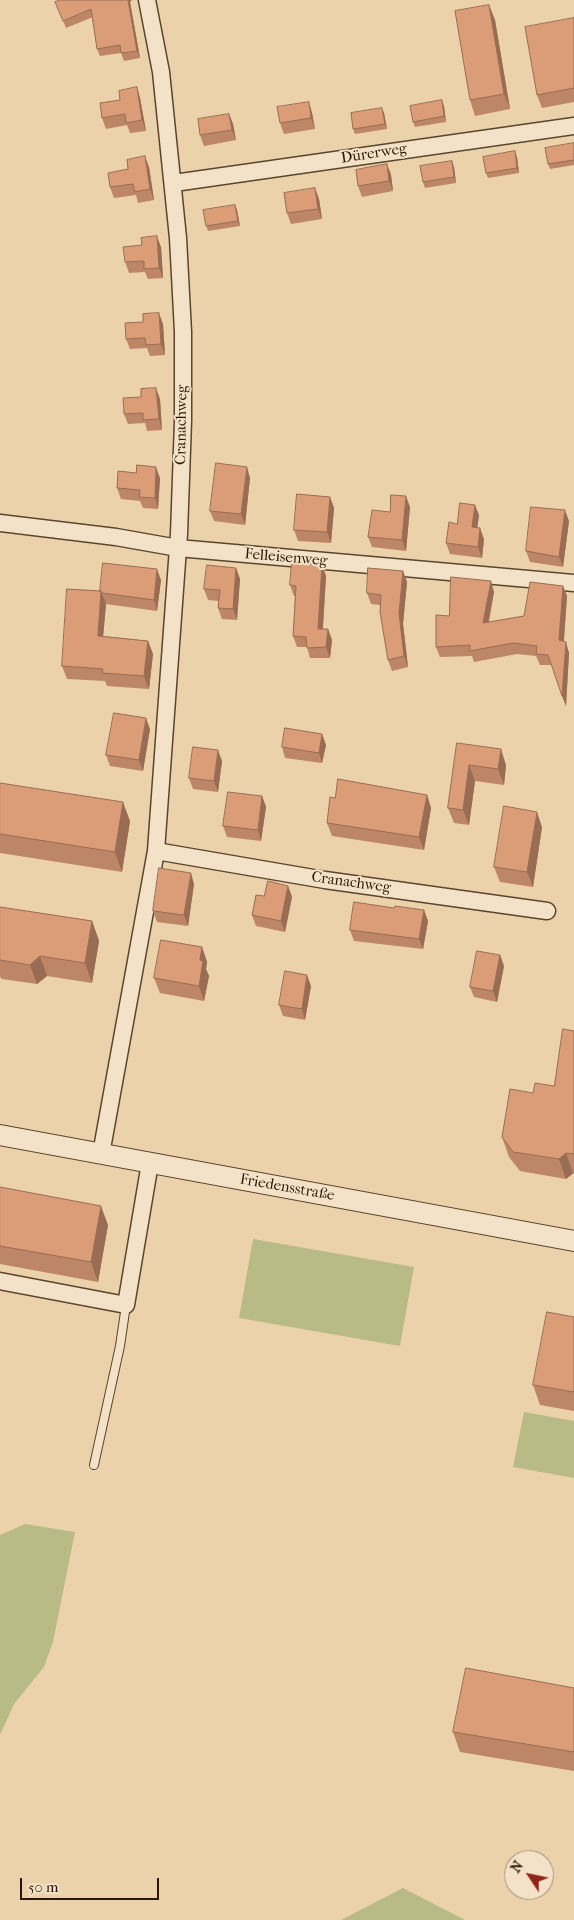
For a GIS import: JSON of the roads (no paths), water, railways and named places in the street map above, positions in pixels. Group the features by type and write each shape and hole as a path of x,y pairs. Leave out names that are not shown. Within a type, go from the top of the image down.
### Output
{"street":[{"name":"Cranachweg","path":"101,1154 156,851 178,548 183,421 183,332 174,183 161,72 147,0"},
{"name":"Dürerweg","path":"174,183 574,126"},
{"name":"Felleisenweg","path":"0,523 116,537 178,548 574,583"},
{"name":"Cranachweg","path":"156,851 325,880 548,911"},
{"name":"Friedensstraße","path":"0,1135 574,1241"},
{"path":"0,1281 126,1304 150,1163"}],"lane":[{"path":"94,1465 120,1346 126,1304"}]}
